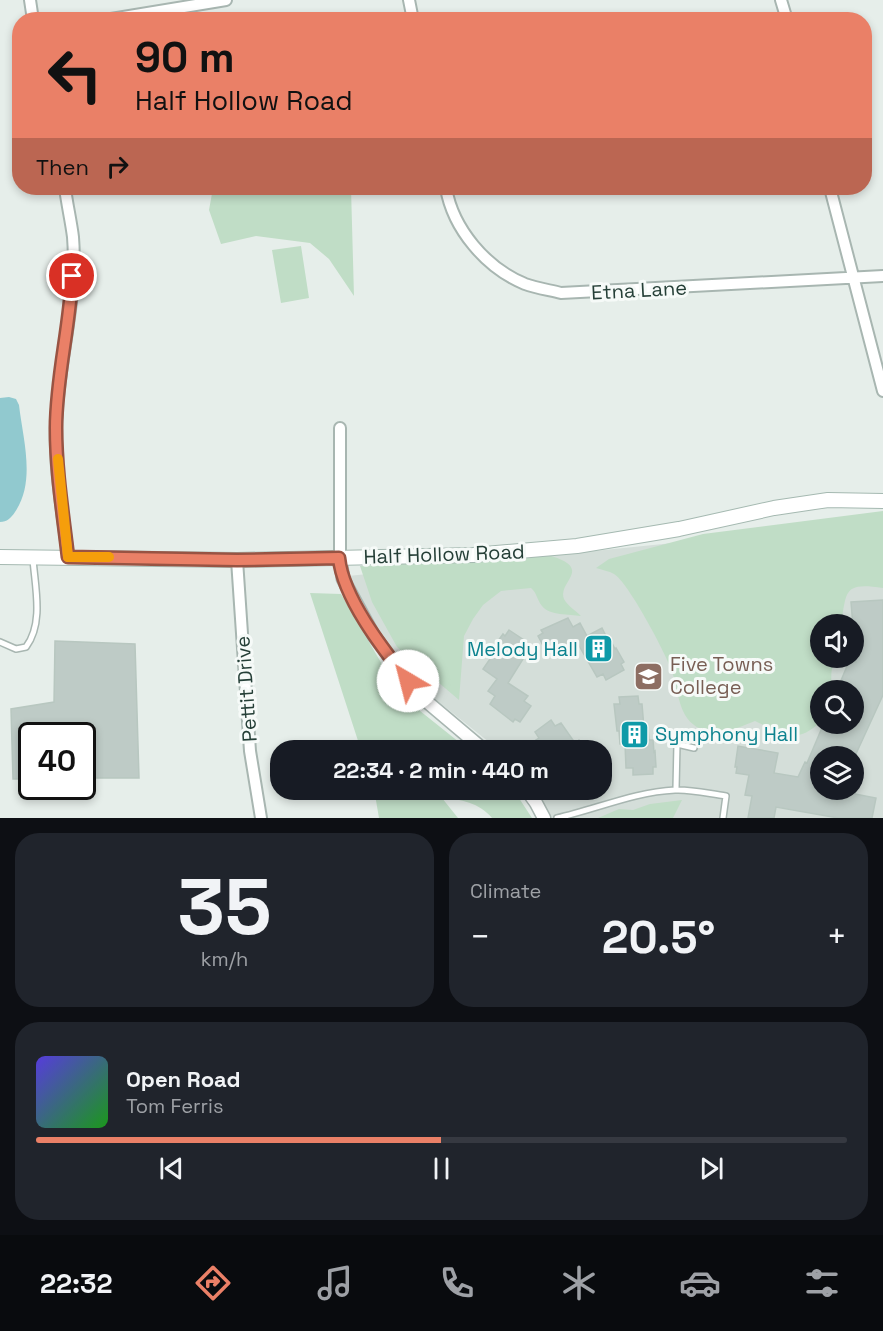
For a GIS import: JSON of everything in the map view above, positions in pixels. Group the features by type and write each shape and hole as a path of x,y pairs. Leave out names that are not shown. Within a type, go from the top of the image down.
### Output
{"main road":[{"name":"Half Hollow Road","path":"0,557 237,560 531,552 679,529 774,508 828,500 883,501"}],"street":[{"path":"153,12 226,0"},
{"path":"66,195 73,238 71,294 58,388 56,428 68,557"},
{"name":"Etna Lane","path":"447,195 464,234 493,265 524,284 561,293 883,276"},
{"path":"833,195 883,391"},
{"path":"340,428 339,558 343,579 374,636 408,681 432,707 472,740"},
{"name":"Pettit Drive","path":"237,560 250,751 261,818"},
{"path":"534,800 544,818"}],"lane":[{"path":"0,642 16,649 26,647 31,641 37,620 33,557"},
{"path":"676,789 677,744 694,748"},
{"path":"557,818 585,812 629,796 676,789 726,796 723,818"}],"shaded area":[{"name":"Five Towns College","path":"883,523 883,818 550,818 542,800 612,800 612,740 486,740 435,699 402,662 374,622 348,576"}],"green space":[{"path":"212,195 351,195 354,296 329,259 310,243 256,236 221,244 209,210"},
{"path":"301,246 309,298 281,303 272,250"},
{"path":"883,511 883,588 860,586 849,591 842,614 810,614 810,668 833,668 832,680 810,680 810,730 803,734 788,735 755,721 722,732 708,731 693,724 683,711 667,660 637,603 614,574 596,568 609,559 703,534"},
{"path":"551,556 570,566 572,571 563,593 564,599 581,616 550,612 540,604 531,588 501,591 483,605 464,636 459,700 397,647 372,602 360,566"},
{"path":"310,593 341,594 400,695 456,740 358,740"},
{"path":"376,800 444,800 458,818 379,818"},
{"path":"459,800 520,800 532,818 492,818 482,809"},
{"path":"682,800 673,818 598,818 619,809 633,810 650,804"}],"water":[{"path":"0,398 16,399 19,405 27,474 21,500 15,512 9,519 0,522"}],"building":[{"name":"Five Towns College","path":"883,600 883,695 860,746 814,746 819,734 864,734 864,680 841,680 846,668 864,668 864,614 852,614 851,602"},
{"name":"Melody Hall","path":"568,618 573,627 580,623 587,636 602,628 624,662 621,664 624,670 606,680 603,674 597,677 578,644 557,655 554,650 547,653 538,636 543,633 541,630"},
{"path":"509,630 527,642 523,648 528,651 508,683 528,696 524,701 531,706 520,722 515,719 513,722 490,704 495,696 488,691 497,679 483,669 495,649 493,648 503,634 505,636"},
{"path":"55,641 135,644 139,778 96,778 96,722 18,722 18,779 13,779 11,709 54,702"},
{"name":"Symphony Hall","path":"638,696 639,704 642,704 644,728 648,728 649,740 653,740 656,767 653,767 653,774 633,775 633,768 626,768 625,744 620,744 619,731 617,731 614,704 620,704 619,697"},
{"path":"551,720 555,726 561,723 573,740 536,740 539,738 535,732"},
{"name":"Five Towns College","path":"738,746 778,753 774,773 798,777 805,762 807,763 810,756 810,800 864,800 864,796 876,798 872,818 838,818 776,807 774,818 748,818 752,796 745,795 749,775 736,773"}],"slow traffic":[{"path":"58,459 68,557 109,557"}],"place":[{"name":"Melody Hall","path":"599,649"},
{"name":"Five Towns College","path":"649,676"},
{"name":"Symphony Hall","path":"634,734"}],"route":[{"path":"72,276 58,388 56,428 68,557 237,560 339,558 343,579 374,636 408,681"}]}
